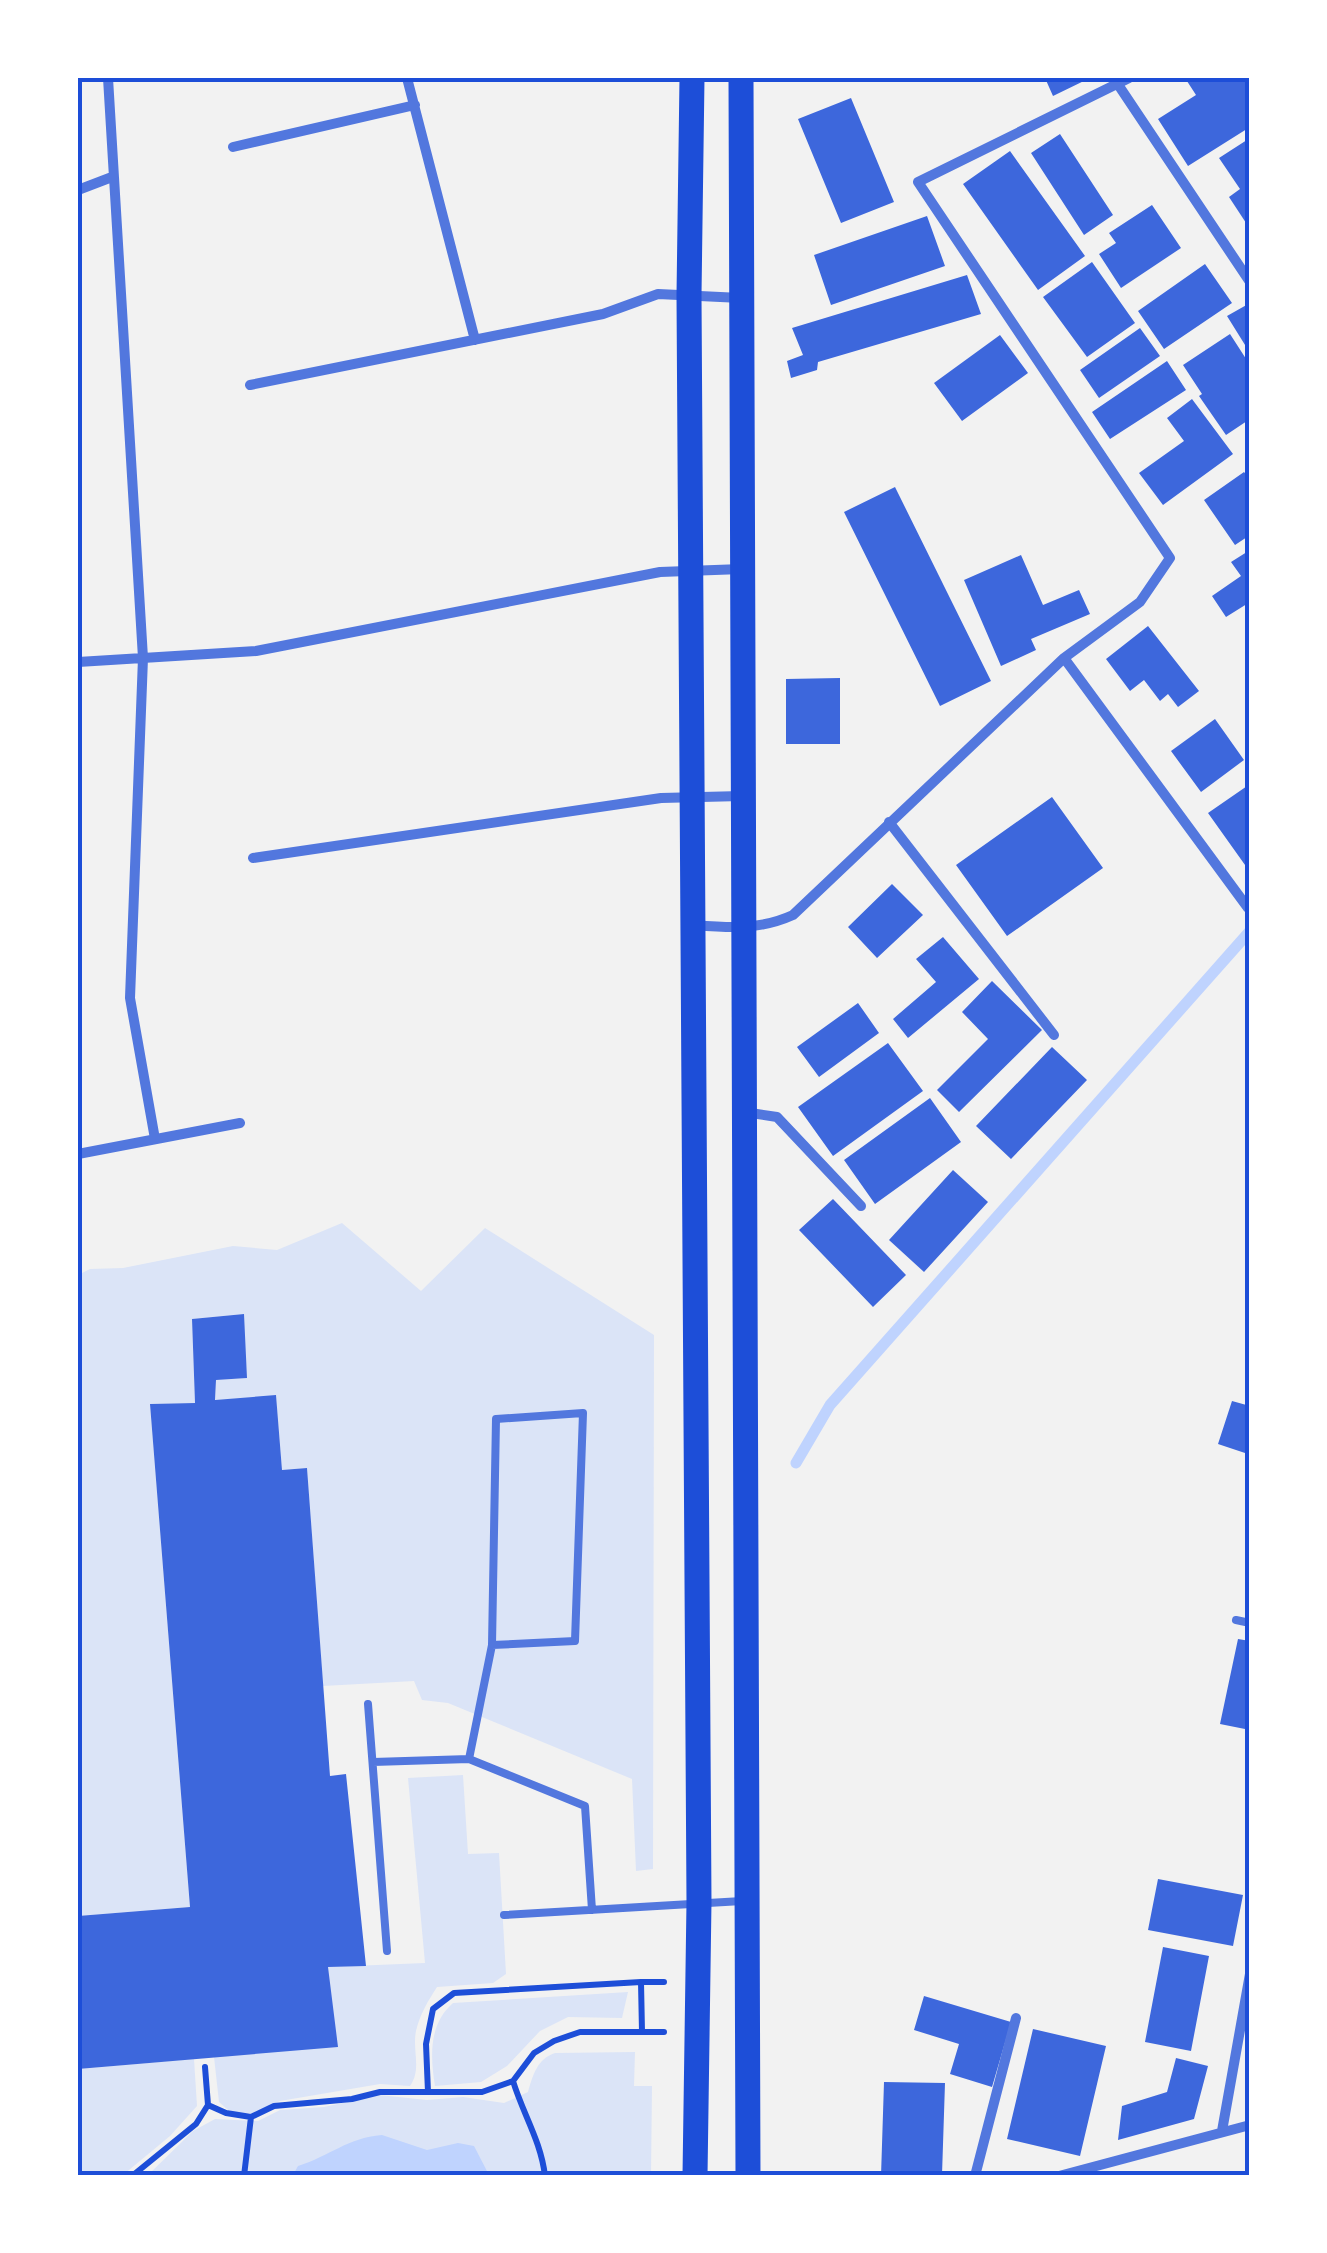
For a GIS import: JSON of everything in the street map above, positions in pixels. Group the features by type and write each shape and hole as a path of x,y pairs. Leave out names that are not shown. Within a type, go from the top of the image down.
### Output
{"main road":[{"path":"692,78 689,295 698,1902 694,2176"},
{"path":"741,78 748,2176"}],"street":[{"path":"108,78 143,658 130,998 155,1139"},
{"path":"407,78 476,340"},
{"path":"693,925 742,929 776,923 793,915 1064,658 1140,602 1170,558 918,182 1129,78"},
{"path":"1117,83 1250,282"},
{"path":"233,147 415,105"},
{"path":"78,190 112,177"},
{"path":"250,386 603,314 658,294 742,298"},
{"path":"78,662 256,651 660,572 743,569"},
{"path":"1064,658 1248,908"},
{"path":"253,858 661,798 743,796"},
{"path":"889,822 1054,1036"},
{"path":"743,1112 777,1117 862,1206"},
{"path":"78,1154 240,1123"},
{"path":"1222,2131 1250,1974"},
{"path":"975,2176 1016,2018"},
{"path":"1059,2176 1250,2126"}],"lane":[{"path":"468,1758 492,1645 496,1419 583,1413 575,1641 492,1645"},
{"path":"1236,1620 1250,1623"},
{"path":"368,1704 387,1951"},
{"path":"373,1762 468,1758 585,1806 592,1910"},
{"path":"504,1915 746,1901"}],"path":[{"path":"641,1982 642,2032"},
{"path":"428,2092 426,2044 433,2009 454,1993 664,1982"},
{"path":"208,2105 251,2117 274,2106 380,2092 482,2092 513,2081 534,2053 580,2032 664,2032"},
{"path":"132,2176 185,2136 208,2105 205,2066"},
{"path":"513,2081 535,2134 544,2176"},
{"path":"244,2176 251,2117"}],"shaded area":[{"path":"342,1223 421,1291 485,1228 654,1335 653,1869 636,1871 632,1779 448,1703 422,1700 414,1681 323,1686 307,1468 282,1470 276,1396 215,1400 216,1380 247,1378 243,1314 192,1319 195,1403 150,1404 190,1907 78,1916 78,1275 90,1269 123,1268 233,1246 277,1250"},
{"path":"463,1775 468,1854 499,1853 506,1974 493,1983 437,1987 418,2025 415,2073 410,2086 380,2084 280,2101 254,2113 228,2110 219,2102 214,2057 328,1967 425,1963 408,1778"},
{"path":"628,1992 622,2018 568,2017 540,2031 507,2066 481,2082 435,2086 435,2030 453,2003"},
{"path":"635,2052 634,2086 652,2086 651,2175 147,2176 193,2131 215,2119 258,2121 280,2110 324,2107 379,2095 427,2100 463,2097 504,2103 528,2092 540,2063 555,2053"},
{"path":"194,2059 197,2106 170,2136 123,2175 78,2175 78,2069"}],"water":[{"path":"382,2135 427,2150 458,2143 474,2146 489,2175 293,2175 298,2166 359,2140"}],"building":[{"path":"1045,78 1090,78 1053,96"},
{"path":"1185,78 1246,78 1250,84 1250,127 1188,166 1158,119 1196,95"},
{"path":"851,98 894,202 841,223 798,119"},
{"path":"1060,134 1113,215 1084,235 1031,153"},
{"path":"1250,138 1250,229 1229,197 1240,189 1219,158"},
{"path":"1010,151 1085,256 1038,290 963,184"},
{"path":"1152,205 1181,248 1121,288 1099,254 1116,243 1109,233"},
{"path":"927,216 945,266 831,305 814,255"},
{"path":"1092,262 1135,323 1087,357 1043,297"},
{"path":"1205,264 1232,303 1164,349 1138,311"},
{"path":"967,275 981,314 818,362 817,370 791,378 787,361 803,355 792,328"},
{"path":"1250,303 1250,353 1227,316"},
{"path":"1140,328 1160,356 1099,398 1080,370"},
{"path":"1230,334 1250,365 1250,419 1226,435 1183,365"},
{"path":"1000,335 1028,373 962,421 934,383"},
{"path":"1167,361 1186,390 1110,439 1092,412"},
{"path":"1192,399 1233,454 1163,505 1139,473 1184,441 1167,418"},
{"path":"1244,472 1250,479 1250,535 1235,545 1204,500"},
{"path":"895,487 991,681 940,706 844,512"},
{"path":"1250,550 1250,602 1226,617 1212,596 1241,576 1231,562"},
{"path":"1021,555 1043,605 1079,590 1090,614 1031,639 1036,650 1001,666 964,580"},
{"path":"1148,626 1199,691 1178,707 1168,694 1160,701 1144,680 1130,691 1106,659"},
{"path":"840,678 840,744 786,744 786,679"},
{"path":"1215,719 1244,760 1201,792 1171,751"},
{"path":"1250,784 1250,872 1208,813"},
{"path":"1052,797 1103,868 1007,936 956,865"},
{"path":"892,884 923,915 877,958 848,927"},
{"path":"943,937 979,979 908,1038 893,1019 936,982 916,959"},
{"path":"992,981 1042,1030 959,1112 937,1090 988,1039 962,1012"},
{"path":"858,1003 879,1033 819,1077 797,1047"},
{"path":"888,1043 923,1091 833,1156 798,1107"},
{"path":"1052,1047 1087,1080 1011,1159 976,1126"},
{"path":"930,1098 961,1142 875,1204 844,1160"},
{"path":"953,1170 988,1202 924,1272 889,1240"},
{"path":"833,1199 906,1275 873,1307 799,1230"},
{"path":"244,1314 247,1378 216,1380 215,1400 276,1395 282,1470 307,1468 330,1776 346,1774 366,1966 328,1967 338,2047 78,2069 78,1916 190,1907 150,1404 195,1403 192,1319"},
{"path":"1232,1401 1250,1406 1250,1439 1245,1453 1218,1444"},
{"path":"1238,1639 1250,1641 1250,1730 1220,1724"},
{"path":"1158,1879 1243,1895 1233,1946 1148,1930"},
{"path":"1163,1947 1209,1956 1191,2051 1145,2042"},
{"path":"924,1996 1011,2022 992,2087 950,2074 959,2044 914,2030"},
{"path":"1033,2029 1106,2046 1080,2156 1007,2139"},
{"path":"1176,2058 1208,2066 1194,2119 1118,2140 1122,2106 1167,2092"},
{"path":"884,2082 945,2083 942,2175 881,2176"}],"waterway":[{"path":"796,1463 830,1405 1250,931"}]}
